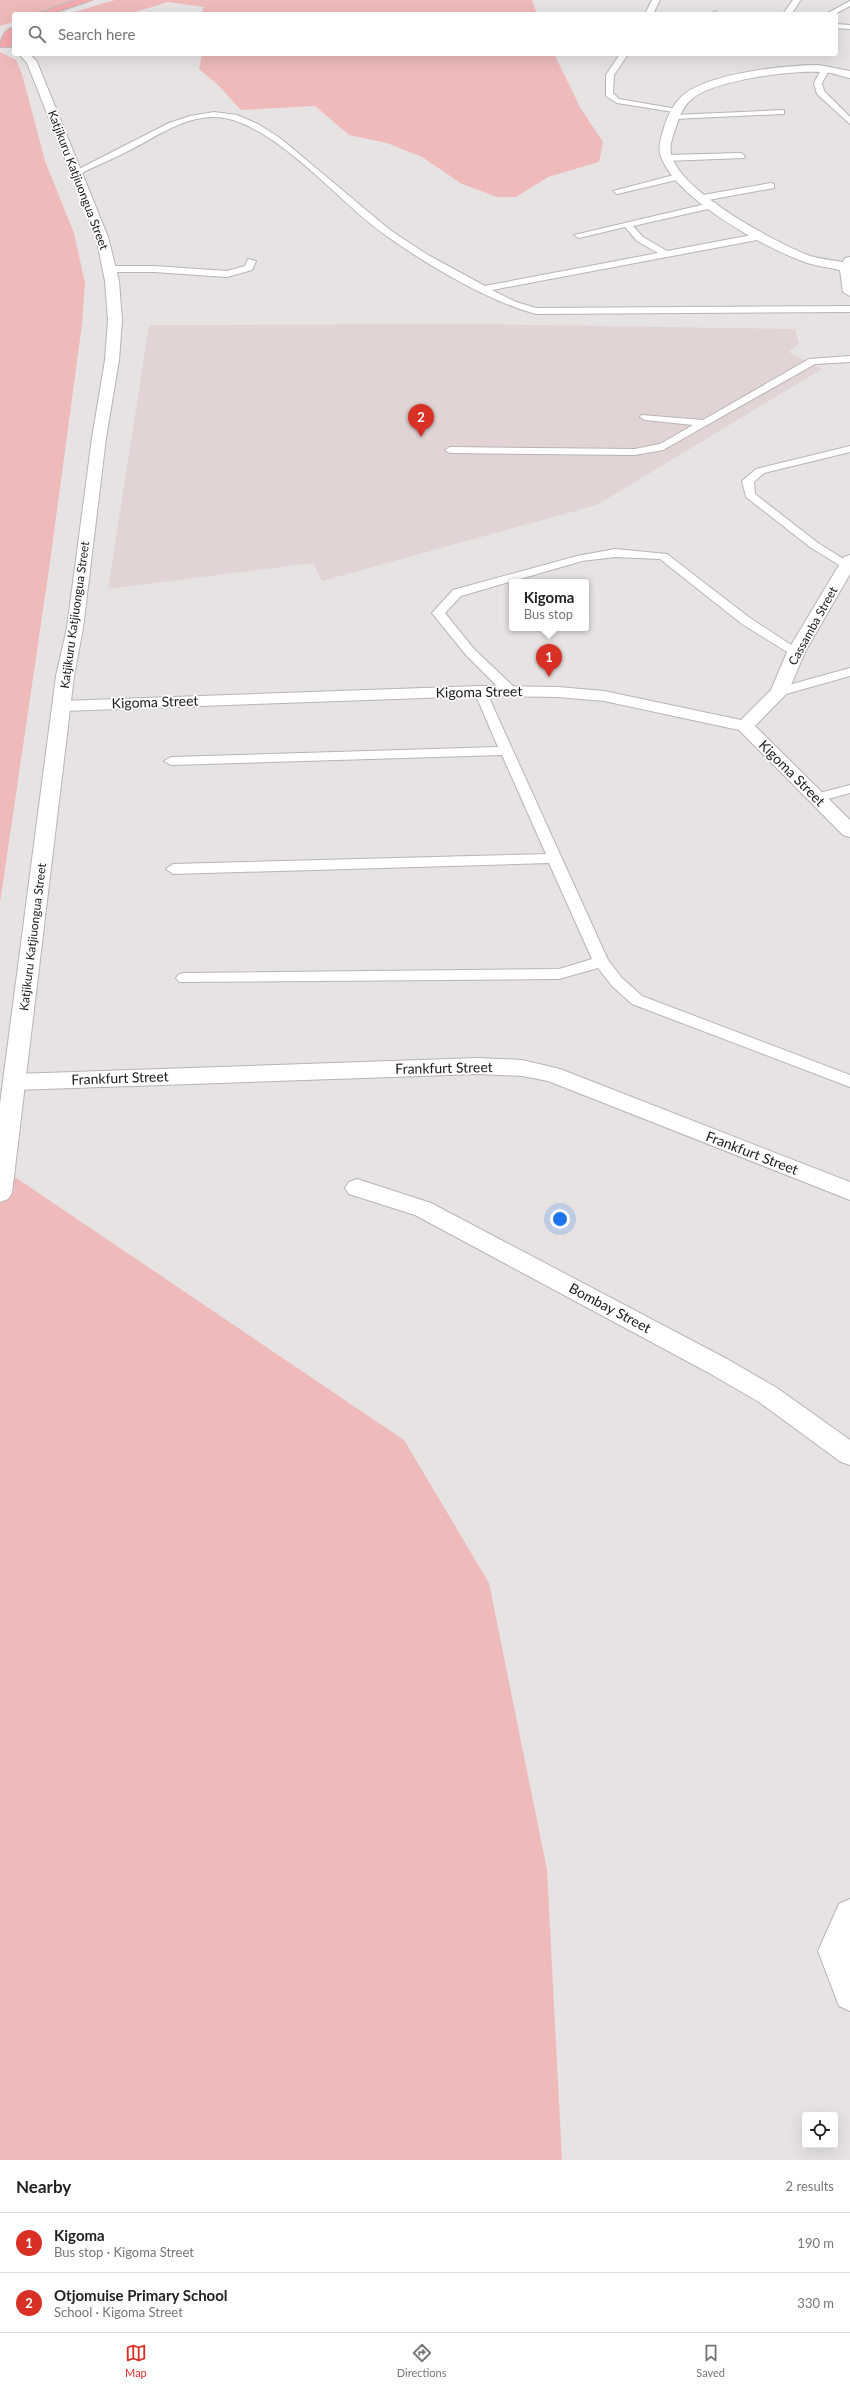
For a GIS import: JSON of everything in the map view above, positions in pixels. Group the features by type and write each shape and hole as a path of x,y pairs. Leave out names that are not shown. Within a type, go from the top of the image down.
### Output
{"main road":[{"path":"47,12 87,0"},
{"path":"5,45 6,36 12,25"}],"street":[{"name":"Katjikuru Katjiuongua Street","path":"0,1193 62,706 75,628 99,438 112,360 115,320 112,281 102,237 32,62 26,56"},
{"path":"850,75 825,70 792,69 760,73 706,87 690,95 676,114 664,147 666,158 678,177 703,198 757,237 806,258 848,264 850,292"},
{"name":"Cassamba Street","path":"745,726 779,692 796,652 848,563"},
{"name":"Kigoma Street","path":"62,706 509,690 604,696 745,726 850,831"},
{"name":"Frankfurt Street","path":"15,1082 470,1066 522,1068 552,1074 850,1191"},
{"name":"Bombay Street","path":"357,1188 423,1209 718,1366 768,1395 850,1454"},
{"path":"850,1915 834,1951 850,1995"}],"lane":[{"path":"650,12 656,0"},
{"path":"789,12 797,0"},
{"path":"834,12 850,3"},
{"path":"838,26 850,27"},
{"path":"623,56 610,75 609,94 617,101 676,114 781,112"},
{"path":"825,70 818,83 820,92 850,122"},
{"path":"75,172 157,131 186,120 214,114 229,115 250,123 299,155 373,222 406,246 515,306 536,311 850,309"},
{"path":"666,158 741,156"},
{"path":"617,191 678,177"},
{"path":"703,198 771,186"},
{"path":"579,234 714,205"},
{"path":"626,224 640,239 664,253"},
{"path":"483,289 664,253 757,237"},
{"path":"109,269 227,274 249,268 251,261"},
{"path":"450,450 635,452 663,447 704,422 813,361 850,359"},
{"path":"645,418 704,422"},
{"path":"848,563 814,544 750,495 748,481 760,471 850,449"},
{"path":"509,690 470,652 438,613 457,593 581,558 616,553 663,556 746,621 796,652"},
{"path":"779,692 850,672"},
{"path":"480,691 553,858 601,962 617,982 637,1000 850,1081"},
{"path":"170,761 505,750"},
{"path":"817,798 850,789"},
{"path":"172,869 553,858"},
{"path":"184,978 559,974 601,962"}],"shaded area":[{"path":"0,0 87,0 47,12 12,12 12,23 0,26"},
{"path":"115,0 532,0 536,12 202,12 204,7 168,2 136,12 74,12"},
{"path":"0,52 16,60 22,74 45,161 74,233 85,283 82,324 50,562 0,903"},
{"path":"202,56 555,56 581,109 603,142 599,162 548,177 516,197 497,197 462,184 422,157 387,143 349,135 315,106 241,110 218,85 199,69"},
{"path":"479,324 795,329 799,343 789,352 822,369 597,505 322,581 313,563 108,589 149,325"},
{"path":"3,1169 404,1440 489,1583 547,1870 562,2160 0,2160 0,1193"}],"place":[{"name":"Otjomuise Primary School","path":"421,437"},
{"name":"Kigoma","path":"549,677"}]}
